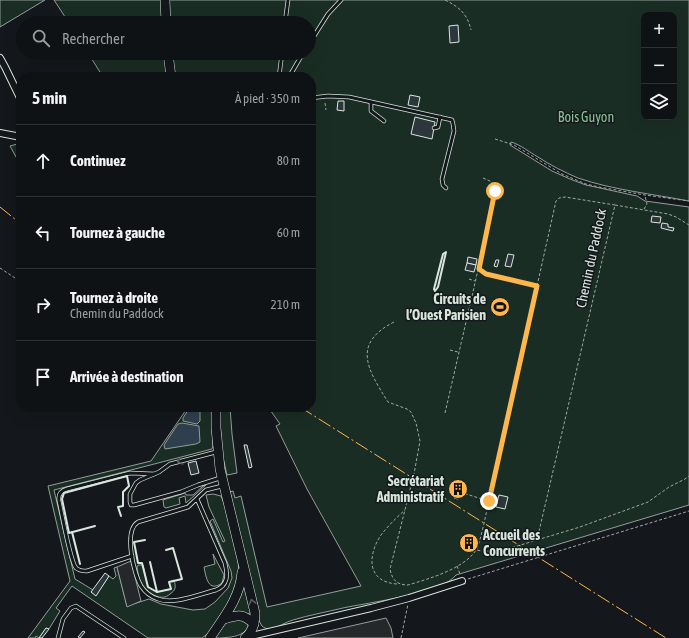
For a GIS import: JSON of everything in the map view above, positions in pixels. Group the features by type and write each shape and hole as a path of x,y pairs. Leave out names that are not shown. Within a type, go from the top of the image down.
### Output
{"main road":[{"path":"165,0 166,16"},
{"path":"169,60 170,72"},
{"path":"216,412 218,452 223,482 255,613 254,624 246,638"},
{"path":"210,638 224,619 235,600 240,588 243,567"},
{"path":"224,619 242,616 254,624"}],"street":[{"path":"0,58 6,66 16,89"},
{"path":"0,134 16,136"},
{"path":"246,638 409,598 462,581"}],"lane":[{"path":"286,16 288,0"},
{"path":"316,33 328,14 340,0"},
{"path":"280,72 281,60"},
{"path":"292,72 300,60"},
{"path":"316,97 338,96 452,120 454,126 442,179 443,185 446,188"},
{"path":"371,102 371,111 384,121"},
{"path":"434,128 438,127 440,117"},
{"path":"218,452 170,464 136,483 129,496 131,505 134,505 181,492 198,485 223,482"},
{"path":"132,556 87,571 80,571 77,569 72,560 59,495 63,490 130,473 154,474"},
{"path":"197,499 225,563 227,577 222,586 216,590 179,600 166,601 156,599 147,593 139,581 132,556 130,538 132,529 135,524 185,508 206,490 223,482"},
{"path":"58,638 64,619 75,606 124,638"}],"path":[{"path":"445,0 456,5 460,9 468,21 471,30"},
{"path":"324,96 326,110"},
{"path":"495,139 517,147 575,180 599,187 689,201"},
{"path":"445,413 495,191 492,182 483,178"},
{"path":"644,209 647,204 645,195"},
{"name":"Chemin du Paddock","path":"476,550 489,501 556,203 559,198 565,197 615,205 537,540"},
{"path":"615,205 668,214 689,224"},
{"path":"0,268 16,279"},
{"path":"478,268 486,274 537,286"},
{"path":"469,279 475,281"},
{"path":"394,322 376,334 369,345 367,355 372,376 388,402 411,412 418,430 420,446 390,569 391,575 399,584"},
{"path":"450,350 459,352"},
{"path":"405,510 382,534 376,543 372,560 375,572 380,579 390,583 408,586 457,566 476,550 499,551 580,527 648,502 669,487 689,476"},
{"path":"460,492 489,501"},
{"path":"457,566 462,581 689,511"},
{"path":"401,638 409,598"}],"green space":[{"path":"0,0 45,0 16,16 0,27"},
{"name":"Circuits de l’Ouest Parisien","path":"54,0 689,0 689,201 619,189 578,178 552,166 518,145 511,142 510,145 552,171 586,185 637,196 645,201 689,207 689,505 456,575 449,581 437,587 421,592 305,617 270,629 262,626 258,619 230,492 233,491 235,498 241,496 267,607 361,586 307,489 276,426 280,424 272,412 316,412 316,72 100,72 92,60 316,60 316,16 64,16"},
{"path":"16,144 16,157 10,146"},
{"path":"185,412 211,412 212,449 54,490 75,579 93,590 91,592 96,595 109,576 113,579 116,576 114,568 117,567 127,606 149,599 161,604 193,610 205,609 215,602 228,588 232,578 231,571 210,521 213,519 223,542 225,541 209,507 206,495 213,494 221,496 225,506 238,559 239,576 236,592 210,632 202,638 148,638 72,586 56,608 60,611 49,629 46,628 39,638 36,636 35,638 28,638 70,581 48,486 151,461"},
{"path":"219,412 230,412 237,473 227,475 222,453"},
{"path":"206,485 186,503 185,496 179,498 180,504 166,508 164,507 163,500 185,493 186,495 193,495"},
{"path":"213,554 224,575 222,583 217,586 211,585 208,582 204,567 215,564"},
{"path":"138,565 143,565 148,587 157,592 171,589 169,582 174,580 174,590 167,596 163,597 156,596 149,592 141,582 137,567"},
{"path":"245,585 251,609 250,614 232,613 231,612 242,586"},
{"path":"242,619 248,624 247,629 240,635 213,638 224,624"}],"shaded area":[{"path":"131,561 141,601 127,607 117,567"},
{"path":"386,618 391,628 393,638 298,638"}],"water":[{"path":"187,412 200,412 200,421 197,424 183,421"},
{"path":"182,423 199,426 200,442 165,449 164,445 178,424"}],"building":[{"path":"458,25 459,42 450,43 449,26"},
{"path":"410,95 420,97 418,107 408,105"},
{"path":"338,101 344,101 344,111 337,110"},
{"path":"415,117 435,122 432,139 411,134"},
{"path":"652,216 661,217 660,223 651,222"},
{"path":"662,223 668,224 668,227 674,228 673,231 661,228"},
{"path":"508,254 514,255 511,267 505,266"},
{"path":"468,257 477,259 476,265 467,263"},
{"path":"496,260 499,260 497,267 494,266"},
{"path":"467,263 476,265 474,272 465,270"},
{"path":"244,445 247,445 252,467 249,468"},
{"path":"196,461 199,473 191,475 188,463"},
{"name":"Secrétariat Administratif","path":"457,485 461,486 458,499 454,498"},
{"path":"499,495 508,497 505,509 496,507"},
{"name":"Accueil des Concurrents","path":"469,539 472,540 469,546 466,545"},
{"path":"105,573 109,576 96,596 91,592"},
{"path":"46,628 49,629 42,638 39,638"},
{"path":"83,631 85,632 80,638 78,637"}],"wall":[{"path":"446,252 438,287 435,291 434,289 443,254 446,252"},
{"path":"95,526 69,533 62,499 64,493 127,476 129,486 123,492 123,506 118,507 121,516"},
{"path":"72,532 80,564"},
{"path":"145,540 134,542 138,563 142,563 148,587 157,592 171,589 169,582 182,579 173,548 166,550"},
{"path":"150,562 157,592"}],"power":[{"path":"0,207 16,220"},
{"path":"308,412 666,638"}],"place":[{"name":"Circuits de l’Ouest Parisien","path":"500,307"},
{"name":"Secrétariat Administratif","path":"458,489"},
{"name":"Accueil des Concurrents","path":"469,543"}],"route":[{"path":"489,501 537,286 486,274 481,272 478,268 495,191"}],"park label":[{"name":"Bois Guyon","path":"586,117"}]}
